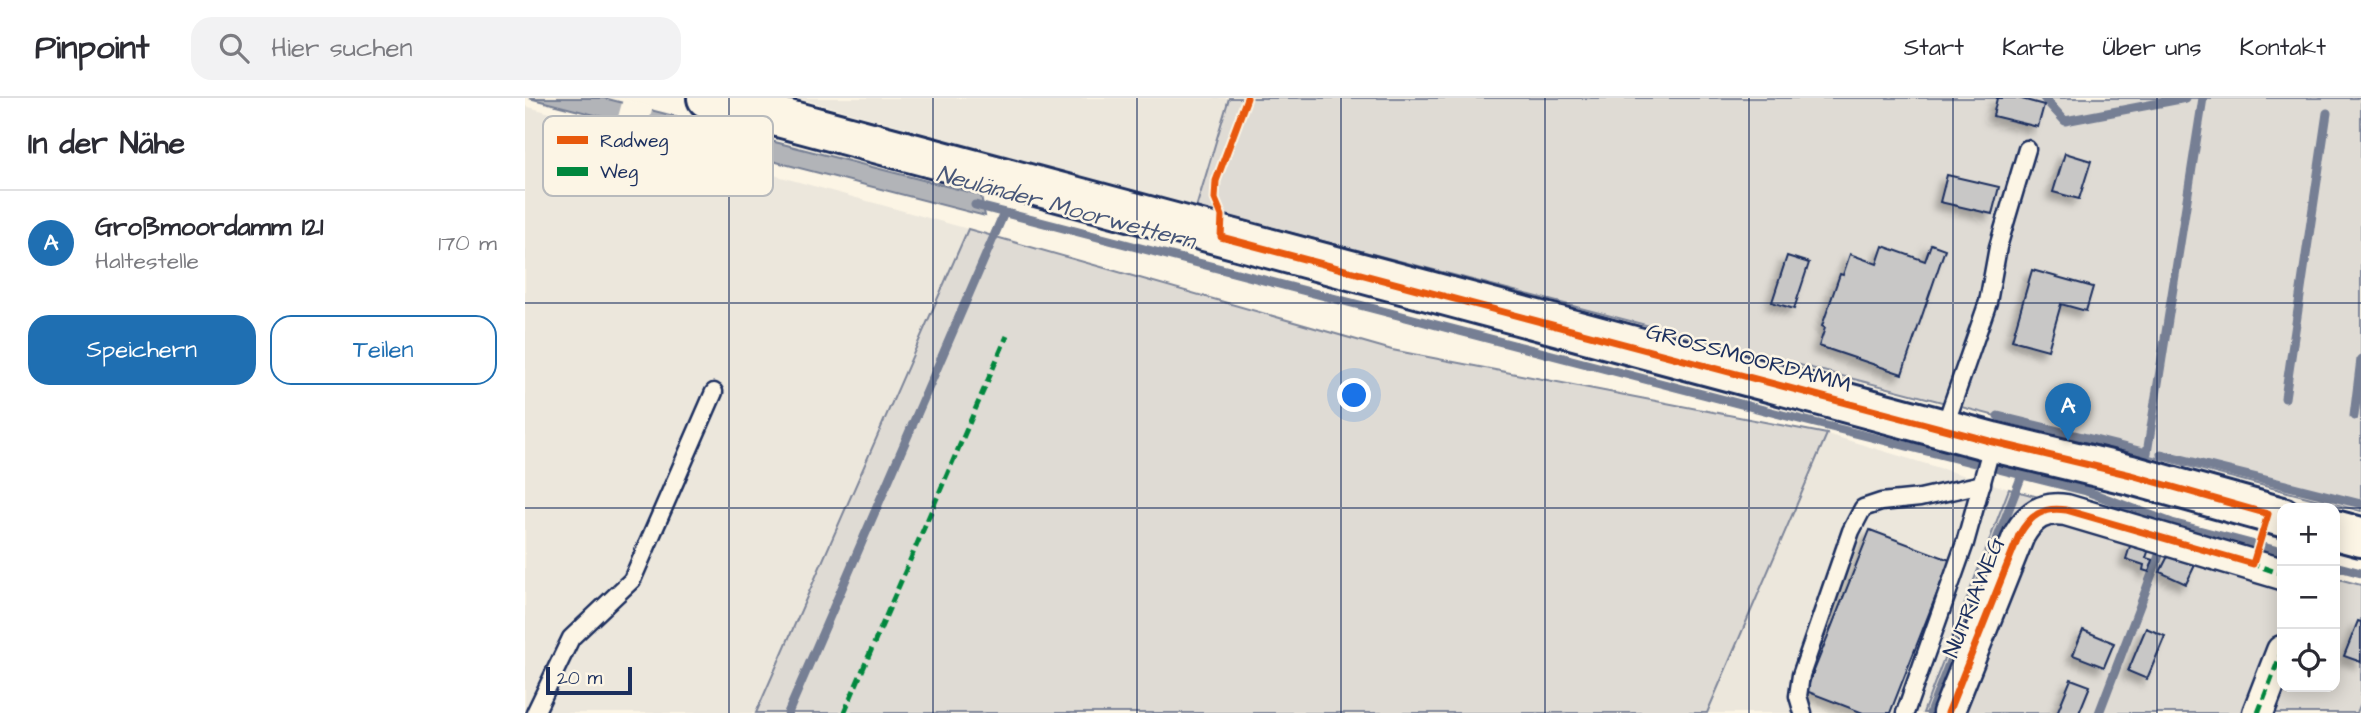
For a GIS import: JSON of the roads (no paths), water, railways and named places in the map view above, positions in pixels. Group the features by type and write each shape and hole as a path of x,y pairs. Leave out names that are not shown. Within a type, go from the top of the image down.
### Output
{"street":[{"name":"GROSSMOORDAMM","path":"707,98 1944,429 1987,465 2131,475 2277,516"},
{"name":"NUTRIAWEG","path":"1948,713 2019,535 2032,517 2047,510 2066,510 2277,573"},
{"path":"2340,531 2361,537"},
{"path":"2258,713 2277,664"}],"lane":[{"path":"1944,429 1988,302 1998,247 2027,149"},
{"path":"535,713 571,638 632,580 714,392"},
{"path":"1803,713 1798,696 1801,675 1851,531 1863,508 1881,502 1920,498 1987,465"},
{"path":"1905,713 1965,542 1987,465"}],"waterway":[{"path":"2044,98 2065,121 2186,98"},
{"path":"1998,416 2147,453 2203,98"},
{"path":"2285,398 2327,113"},
{"name":"Neuländer Moorwettern","path":"975,205 2086,491 2172,523 2277,551"},
{"path":"788,713 1004,213"},
{"path":"2354,416 2361,359"},
{"path":"2161,454 2361,504"},
{"path":"1930,713 2022,475"},
{"path":"2099,713 2163,545"},
{"name":"Neuländer Moorwettern","path":"2340,567 2361,573"}],"place":[{"name":"Großmoordamm 121","path":"2068,441"}]}
